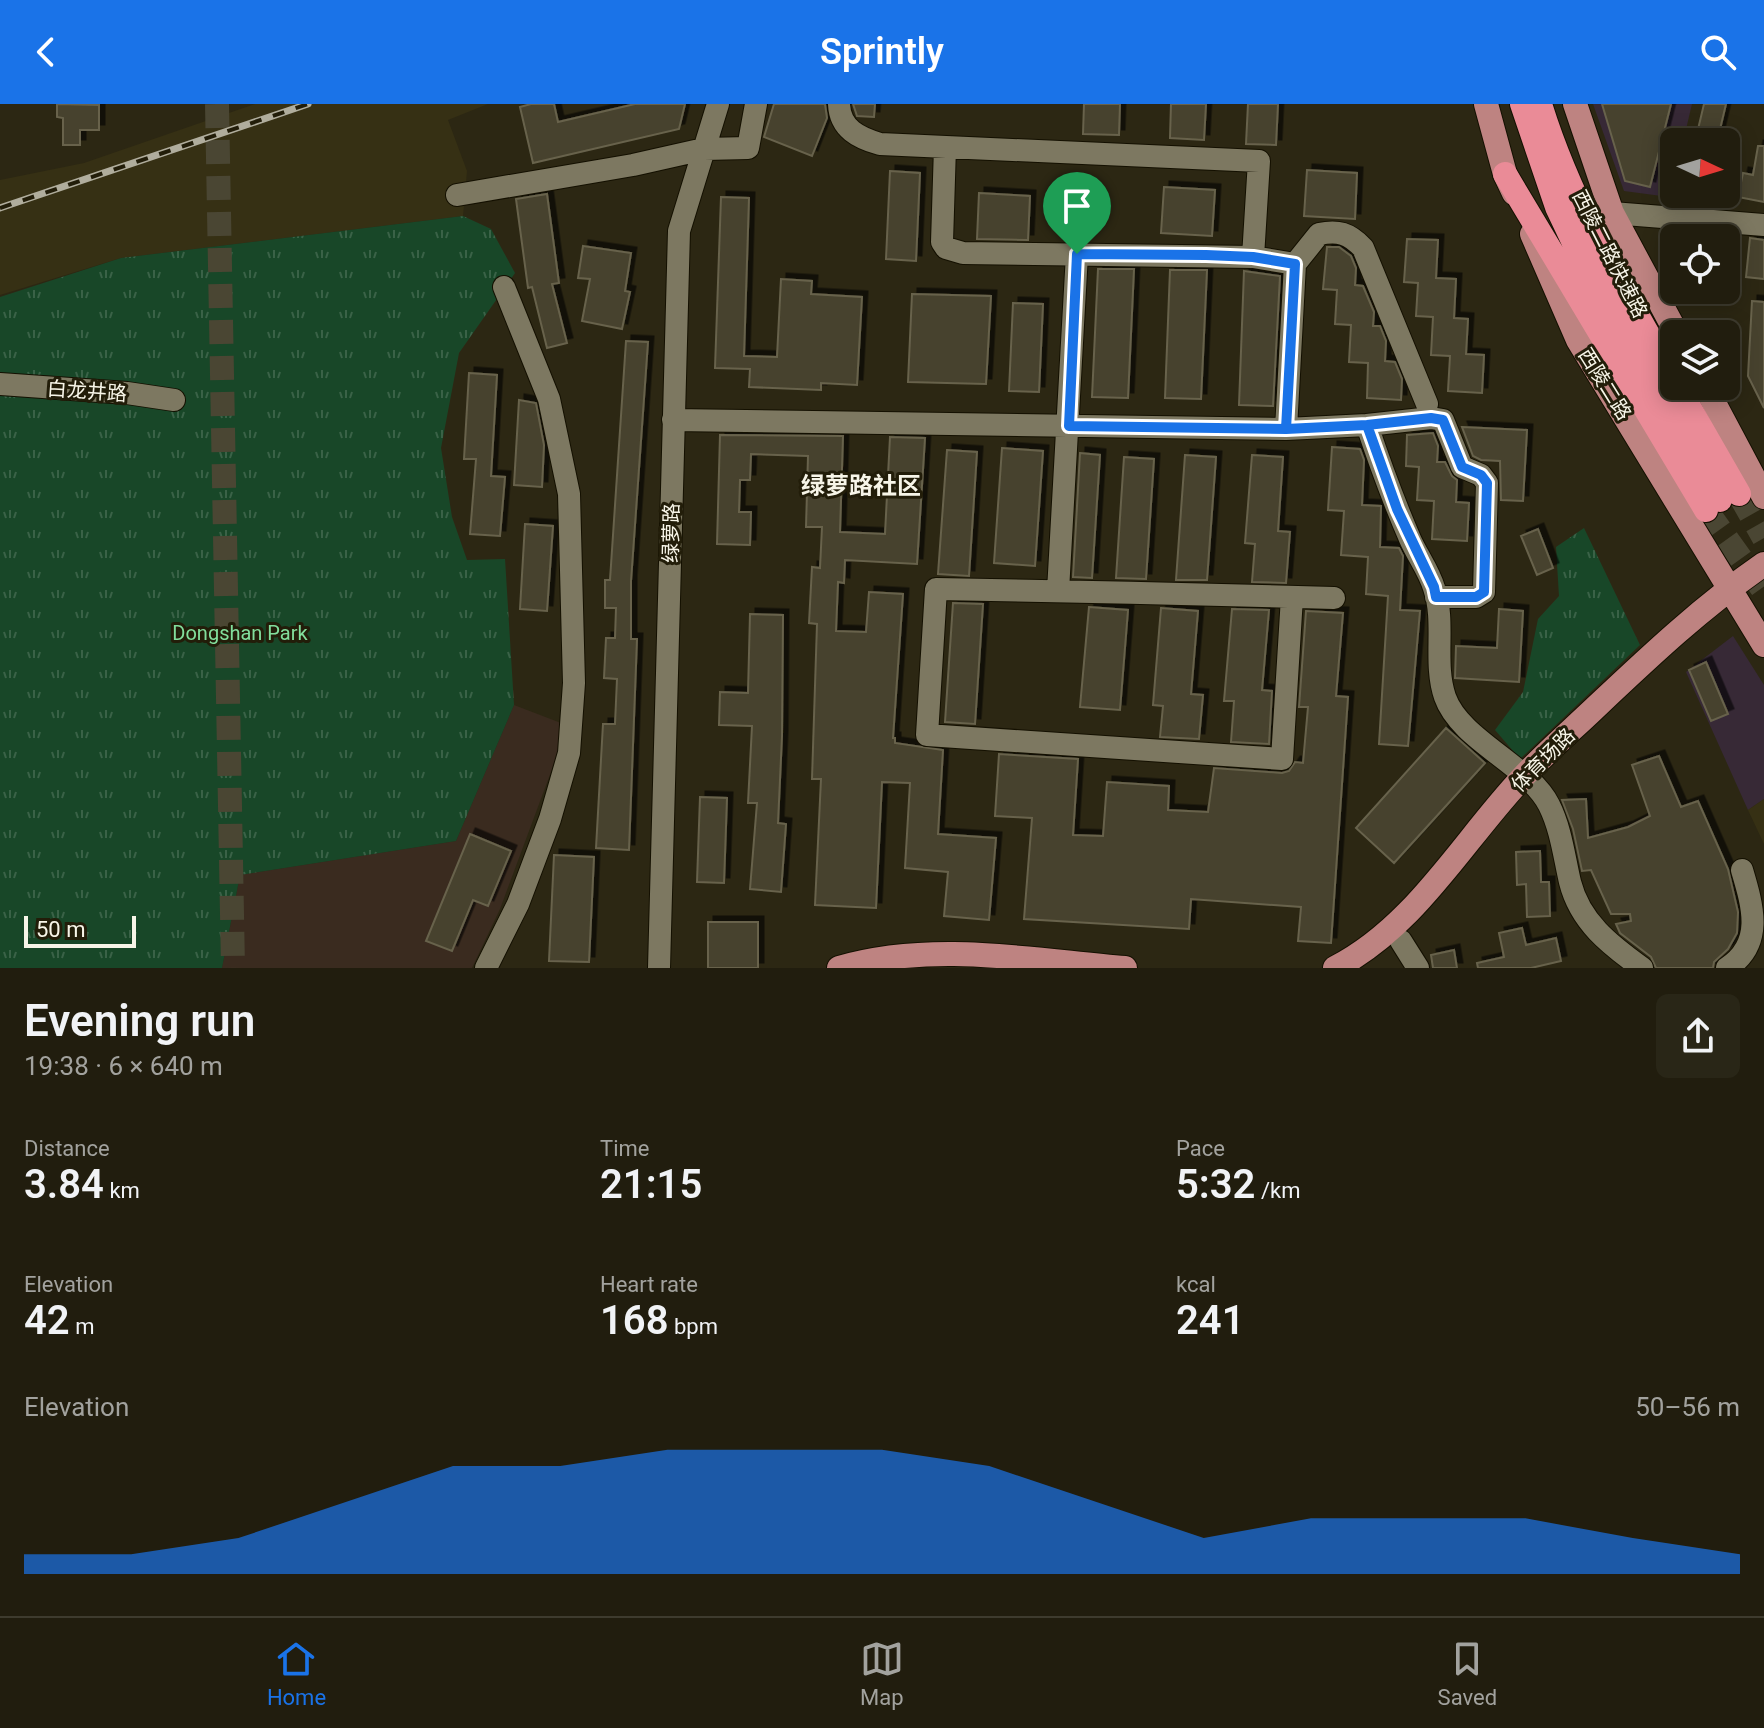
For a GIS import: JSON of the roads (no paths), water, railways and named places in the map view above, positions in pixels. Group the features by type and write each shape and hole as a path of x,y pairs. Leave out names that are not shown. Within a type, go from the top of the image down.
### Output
{"highway":[{"name":"西陵二路快速路","path":"1522,104 1557,207 1593,283 1722,501"},
{"name":"西陵二路快速路","path":"1540,104 1604,258 1660,356"},
{"path":"1554,104 1604,258"},
{"path":"1505,174 1722,501"},
{"path":"1682,400 1722,501"}],"main road":[{"name":"西陵二路","path":"1486,104 1505,174 1578,340 1764,645"},
{"path":"1575,104 1612,213 1669,320"},
{"path":"1712,400 1764,497"},
{"name":"体育场路","path":"1335,968 1370,947 1401,920 1664,643 1734,594 1764,564"},
{"name":"体育场路","path":"1734,594 1764,583"},
{"name":"体育场路","path":"1362,968 1401,941 1529,782"},
{"path":"839,968 886,957 950,953 1125,968"},
{"path":"887,968 946,964 995,968"}],"street":[{"name":"绿萝路","path":"659,968 679,231 718,104"},
{"path":"457,195 633,165 704,149 748,148 756,104"},
{"path":"839,104 839,116 861,139 880,144 1259,161 1253,257"},
{"path":"945,147 942,242 946,248 963,253 1253,257 1295,264"},
{"path":"1612,213 1764,225"},
{"path":"1286,429 1295,264 1319,234 1332,231 1350,235 1363,248 1427,404"},
{"path":"1058,591 1077,254"},
{"path":"486,968 518,904 550,819 569,753 574,683 569,494 549,399 504,287"},
{"name":"白龙井路","path":"0,384 127,393 174,400"},
{"path":"673,420 1286,429 1431,418 1443,420 1462,467 1481,475 1487,483 1484,592 1476,597 1436,597"},
{"path":"1367,425 1397,509 1434,587 1445,698 1462,723 1529,782 1549,804 1571,886 1591,926 1610,945 1642,968"},
{"path":"1292,597 1282,759 927,735 936,589 1058,591 1334,598"},
{"path":"1727,968 1751,947 1755,917 1742,870"},
{"path":"1401,941 1418,968"}],"tunnel":[{"path":"217,104 233,968"},
{"path":"1739,494 1764,538"},
{"path":"1706,510 1764,591"}],"railway":[{"path":"0,208 308,104"}],"district":[{"name":"绿萝路社区","path":"861,486"}],"park label":[{"name":"Dongshan Park","path":"240,633"}]}
